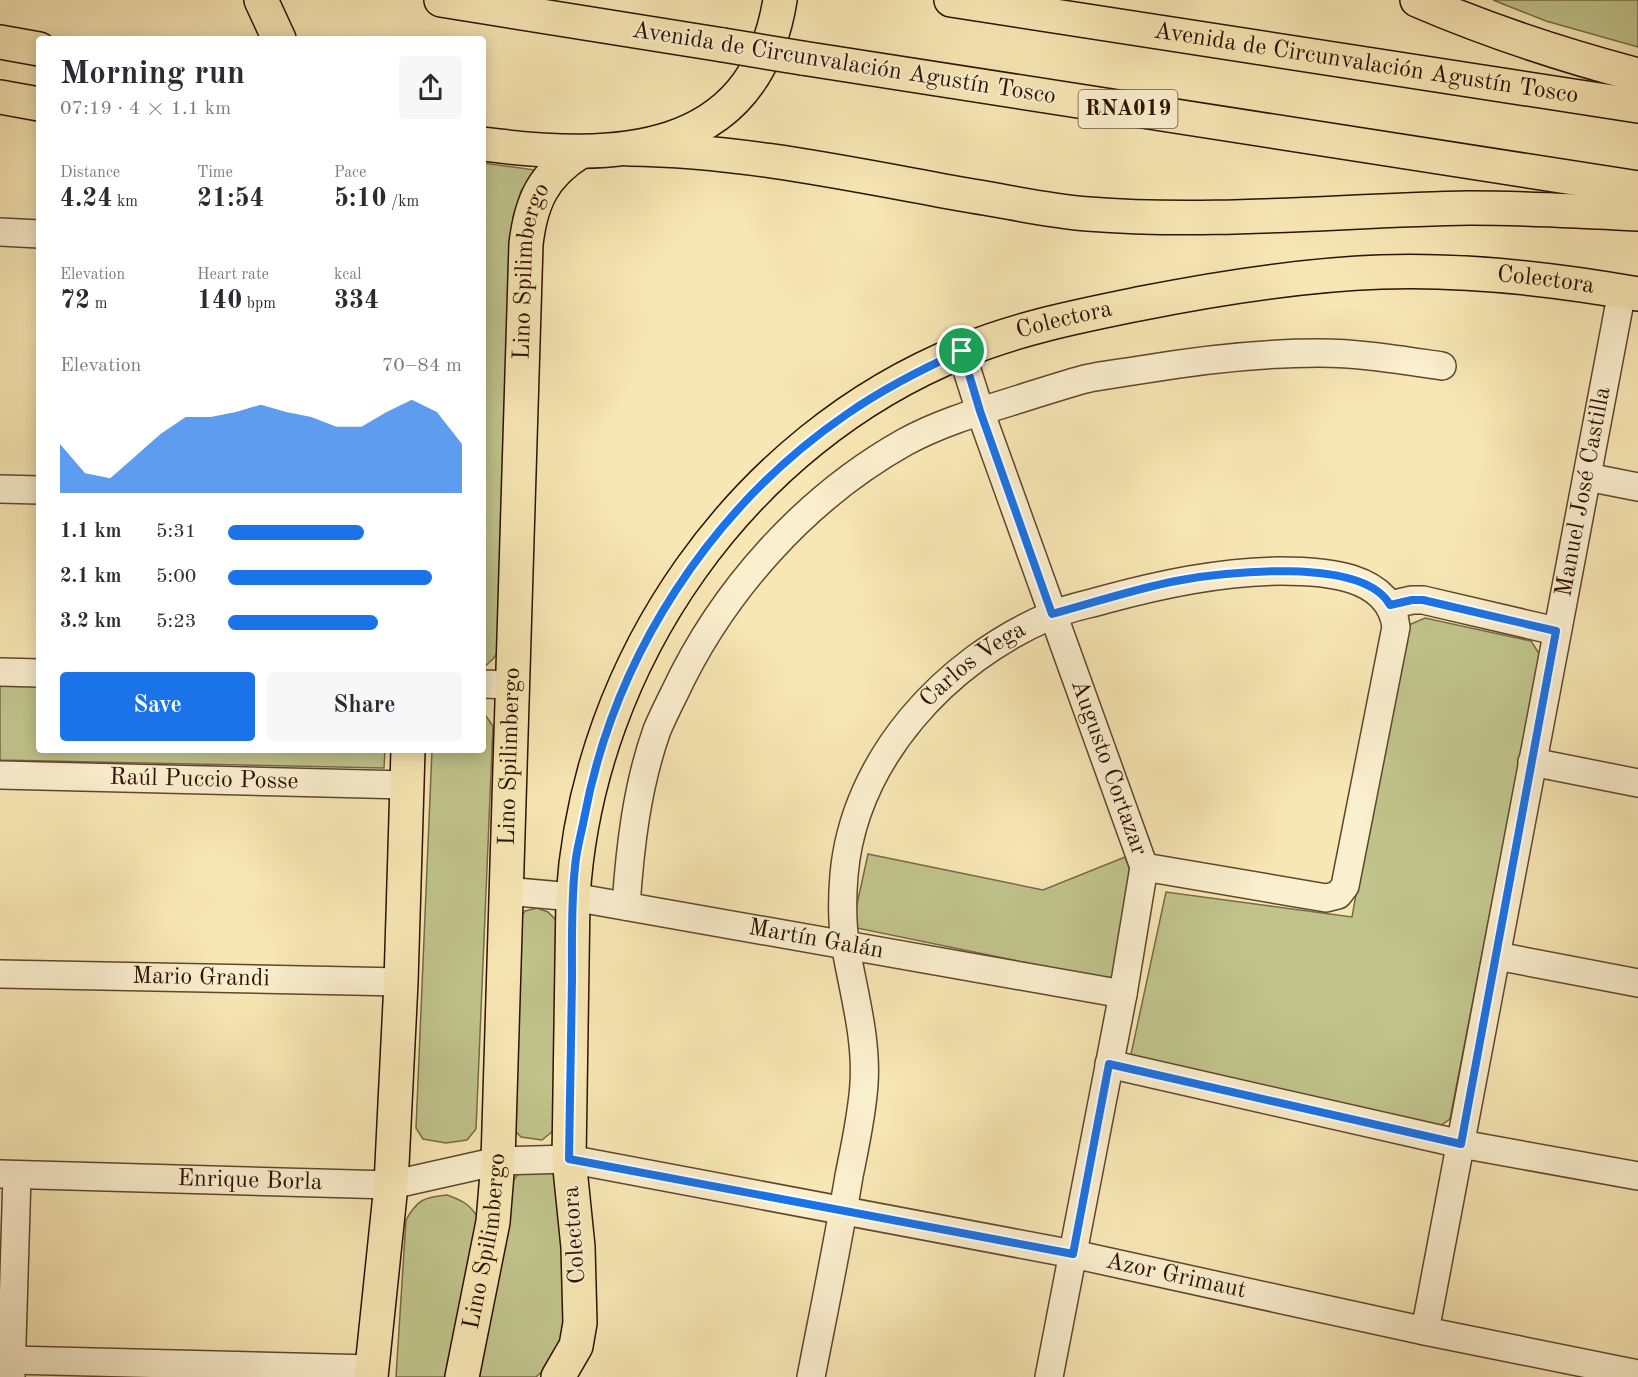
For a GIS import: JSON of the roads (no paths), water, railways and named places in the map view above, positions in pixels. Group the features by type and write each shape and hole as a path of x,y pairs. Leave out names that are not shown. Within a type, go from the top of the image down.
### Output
{"main road":[{"path":"261,0 278,36"},
{"name":"Avenida de Circunvalación Agustín Tosco","path":"441,0 1638,188"},
{"path":"629,149 653,144 693,129 731,103 762,62 775,26 780,0"},
{"name":"Avenida de Circunvalación Agustín Tosco","path":"951,0 1638,106"},
{"path":"1417,0 1490,30 1638,75"},
{"path":"0,42 36,48"},
{"path":"0,97 36,103"},
{"path":"486,144 546,151 580,152 629,149 734,156 1049,210 1107,216 1243,216 1468,208 1552,209 1638,214"},
{"name":"Lino Spilimbergo","path":"462,1377 493,1222 498,1161 506,891 498,685 526,244 532,207 548,180 569,159 580,152"},
{"name":"Colectora","path":"558,1377 576,1346 580,1323 578,1247 569,1159 573,897 575,865 588,794 609,720 657,621 696,560 748,499 811,442 846,415 920,370 962,351 1013,333 1102,311 1250,284 1381,272 1448,272 1516,276 1630,292"},
{"path":"371,1373 391,1185 401,982 408,753"}],"street":[{"path":"0,232 36,234"},
{"name":"Manuel José Castilla","path":"1425,1331 1556,631 1587,477 1630,292"},
{"name":"Augusto Cortazar","path":"962,351 980,411 1144,867 1124,994 1049,1377"},
{"path":"626,906 629,858 641,788 657,729 685,670 729,600 755,567 829,494 864,467 914,437 940,425 1088,379 1176,364 1320,353 1396,359 1442,366"},
{"path":"1587,477 1638,486"},
{"path":"0,489 36,490"},
{"name":"Carlos Vega","path":"811,1377 843,1210 864,1083 864,1057 859,1014 845,946 844,873 854,822 869,784 895,741 922,706 945,682 1005,639 1052,614 1200,577 1301,571 1349,579 1372,587 1388,600 1390,605"},
{"path":"1144,867 1326,898 1338,895 1345,886 1396,627 1394,612 1390,605 1423,600 1556,631"},
{"path":"0,672 36,673"},
{"path":"1532,762 1638,783"},
{"name":"Raúl Puccio Posse","path":"0,775 407,785"},
{"name":"Martín Galán","path":"506,891 573,897 1124,994"},
{"path":"1497,956 1638,982"},
{"name":"Mario Grandi","path":"0,974 401,982"},
{"path":"1109,1064 1461,1144 1638,1176"},
{"name":"Azor Grimaut","path":"498,1161 569,1159 843,1210 1073,1254 1425,1331 1638,1374"},
{"name":"Enrique Borla","path":"8,1175 391,1185 498,1161"},
{"path":"8,1175 12,1368 371,1373"}]}
